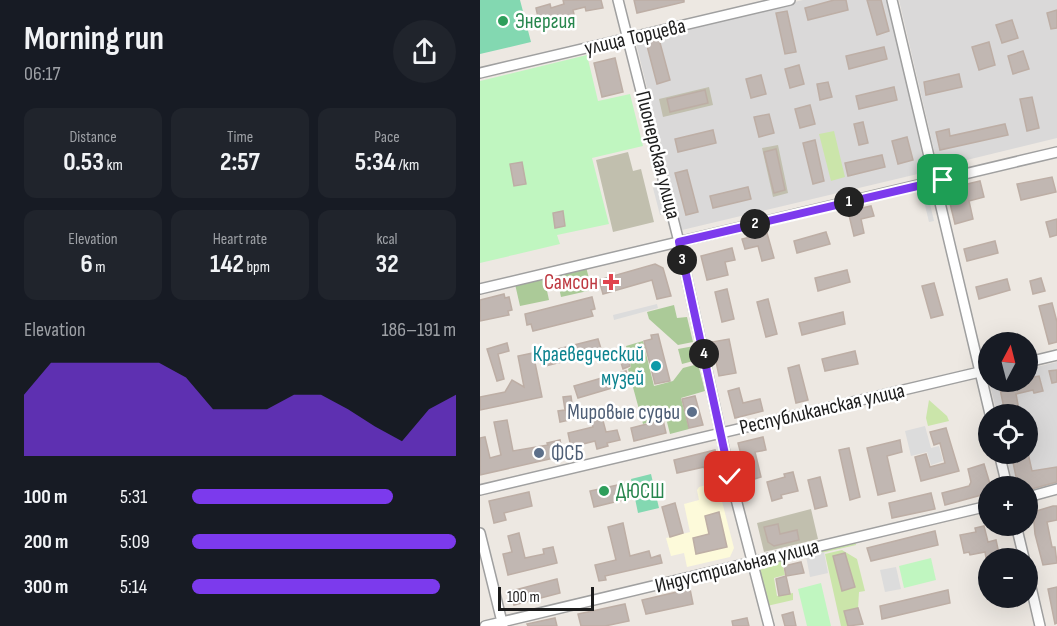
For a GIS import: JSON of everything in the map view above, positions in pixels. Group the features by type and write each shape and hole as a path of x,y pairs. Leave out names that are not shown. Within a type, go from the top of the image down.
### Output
{"street":[{"name":"Пионерская улица","path":"618,0 679,242 721,433 769,626"},
{"name":"улица Торцева","path":"480,73 789,0"},
{"path":"892,0 935,182 978,348"},
{"path":"480,289 1057,152"},
{"path":"1038,360 1057,355"},
{"name":"Республиканская улица","path":"480,490 978,372"},
{"path":"1038,494 1057,489"},
{"name":"Индустриальная улица","path":"484,626 502,624 978,508"},
{"path":"480,533 502,624"},
{"path":"1036,608 1040,626"}],"shaded area":[{"path":"803,0 888,0 926,172 682,230 635,39"},
{"path":"899,0 1057,0 1057,138 938,167"},
{"path":"709,87 713,105 663,117 659,99"},
{"path":"778,145 788,193 773,197 762,148"},
{"path":"628,152 633,171 641,169 654,222 613,232 596,160"},
{"path":"659,186 666,214 660,215 653,188"},
{"path":"928,195 934,221 929,222 923,197"},
{"path":"657,304 658,308 614,320 613,315"},
{"path":"1057,362 1057,485 1038,490 1038,476 1011,476 1008,464 1038,464 1038,404 995,404 992,392 1038,392 1038,367"},
{"path":"925,426 931,448 939,446 943,461 931,465 927,452 911,456 905,431"},
{"path":"717,482 734,548 730,557 687,567 684,553 671,556 666,538 690,532 684,504 699,500 697,490 699,487"},
{"path":"811,509 818,539 764,552 757,523"},
{"path":"824,552 828,573 810,577 806,556"},
{"path":"896,567 901,589 885,592 880,570"}],"green space":[{"name":"Энергия","path":"480,0 520,0 531,42 480,54"},
{"path":"587,55 598,101 630,94 643,146 592,158 609,224 557,235 560,244 480,263 480,81"},
{"path":"834,131 845,177 831,181 819,134"},
{"path":"586,267 592,290 561,297 556,274"},
{"path":"544,277 549,300 520,306 515,284"},
{"path":"674,305 677,318 687,317 693,342 678,345 649,319 647,312"},
{"path":"643,341 654,386 673,381 683,368 698,364 705,391 681,398 689,429 670,434 666,418 643,424 628,369 631,367 626,346"},
{"path":"694,346 697,360 682,364 678,349"},
{"path":"929,400 947,416 949,421 928,426 926,418"},
{"path":"651,474 659,508 638,513 631,479"},
{"path":"855,541 856,545 782,562 785,575 774,578 777,596 793,593 793,600 767,606 758,570 767,568 767,562"},
{"path":"842,550 857,559 865,591 859,592 858,608 844,612 848,626 841,626 825,554"},
{"path":"931,558 936,580 904,588 899,566"},
{"path":"821,583 831,626 807,626 798,589"}],"building":[{"path":"563,0 601,0 603,8 586,11 585,7 573,10 575,19 558,23 557,18 539,22 536,8 550,4 551,8 564,4"},
{"path":"634,0 684,0 684,2 637,13"},
{"path":"834,0 846,0 848,10 808,20 805,8"},
{"path":"867,0 881,0 889,31 877,35"},
{"path":"1057,10 1057,28 1051,29 1047,13"},
{"path":"787,11 796,52 785,54 776,13"},
{"path":"1012,20 1018,38 1002,43 996,25"},
{"path":"659,39 670,80 657,84 646,42"},
{"path":"989,42 995,65 979,70 972,47"},
{"path":"884,47 887,59 849,69 846,56"},
{"path":"1023,51 1029,69 1013,74 1008,56"},
{"path":"615,58 623,92 602,97 594,63"},
{"path":"799,65 804,84 790,88 785,69"},
{"path":"959,74 962,87 926,95 924,82"},
{"path":"761,75 766,94 751,98 746,79"},
{"path":"828,82 832,97 820,100 817,84"},
{"path":"894,87 897,100 859,109 856,96"},
{"path":"705,90 708,103 670,112 667,99"},
{"path":"1032,97 1039,128 1027,131 1020,99"},
{"path":"810,105 815,124 800,128 795,109"},
{"path":"769,114 774,133 759,137 754,117"},
{"path":"863,122 868,143 859,145 854,124"},
{"path":"1005,124 1008,135 940,150 936,132 949,129 950,136"},
{"path":"713,130 716,143 678,152 675,139"},
{"path":"907,137 913,160 898,164 892,141"},
{"path":"815,140 824,181 813,184 803,143"},
{"path":"776,149 785,190 774,193 764,152"},
{"path":"882,155 885,167 848,176 845,163"},
{"path":"522,162 526,184 514,186 510,164"},
{"path":"687,170 698,212 686,215 675,173"},
{"path":"1052,177 1056,192 1021,200 1017,184"},
{"path":"980,181 984,197 969,201 973,219 955,224 948,195 951,188"},
{"path":"748,187 751,199 713,208 710,196"},
{"path":"871,206 874,216 861,219 864,233 854,236 848,211"},
{"path":"563,211 565,226 555,228 553,213"},
{"path":"1057,219 1057,235 1050,237 1046,222"},
{"path":"826,232 830,244 797,253 794,241"},
{"path":"767,233 774,258 762,261 758,246 745,249 742,239"},
{"path":"995,241 998,253 967,261 964,249"},
{"path":"732,248 735,260 725,262 728,275 707,280 701,256"},
{"path":"655,264 663,268 671,296 657,299 652,280 603,294 599,280"},
{"path":"847,270 850,282 818,291 815,278"},
{"path":"1041,278 1045,291 1033,294 1030,281"},
{"path":"1007,279 1010,290 979,299 976,287"},
{"path":"934,283 943,315 931,318 922,286"},
{"path":"727,289 734,319 722,322 715,292"},
{"path":"504,294 505,298 509,297 512,310 508,311 509,315 480,321 480,300"},
{"path":"592,297 595,309 591,310 593,316 533,331 531,324 527,325 525,314"},
{"path":"768,299 777,334 766,337 757,302"},
{"path":"1052,303 1057,322 1057,342 1049,344 1039,306"},
{"path":"843,312 845,324 802,335 799,323"},
{"path":"658,334 670,381 655,384 644,341 652,339 651,335"},
{"path":"598,339 602,352 545,366 542,353"},
{"path":"729,339 736,373 719,376 712,342"},
{"path":"507,343 509,351 498,354 504,379 497,381 487,349"},
{"path":"625,351 630,366 623,369 618,353"},
{"path":"855,351 858,364 825,371 822,359"},
{"path":"533,353 542,397 480,410 480,397 505,392 512,380 524,387 518,356"},
{"path":"799,365 808,400 796,403 788,368"},
{"path":"1057,370 1057,382 1052,383 1049,371"},
{"path":"626,371 629,383 578,398 574,386"},
{"path":"1038,376 1043,391 1034,393 1038,392"},
{"path":"739,388 743,403 760,399 763,411 735,418 728,391"},
{"path":"1001,392 1024,392 1016,394 1018,404 1003,404"},
{"path":"571,396 574,419 560,422 558,411 565,410 563,397"},
{"name":"Мировые судьи","path":"695,396 703,425 689,428 682,399"},
{"path":"602,417 606,432 617,430 620,440 607,443 608,446 597,449 595,441 571,447 568,433 593,427 591,420"},
{"path":"507,420 513,451 548,445 547,443 560,440 563,456 480,475 480,438 485,437 490,458 501,455 494,422"},
{"path":"663,420 666,433 634,441 631,428"},
{"path":"946,428 959,471 921,481 915,457 926,454 930,467 945,463 940,443 934,445 930,432"},
{"path":"763,437 766,450 755,452 761,477 748,481 738,443"},
{"path":"900,440 902,452 887,456 895,491 878,495 867,448"},
{"path":"849,448 860,497 850,500 839,450"},
{"path":"715,450 720,471 706,474 704,467 677,473 674,460"},
{"path":"984,464 988,476 978,476 978,496 945,505 942,493 969,486 971,482 968,469"},
{"path":"1013,464 1030,464 1032,471 1057,467 1057,482 1038,487 1038,476 1016,476"},
{"path":"793,472 798,491 781,495 782,498 772,501 767,482"},
{"path":"820,477 827,506 815,509 808,480"},
{"path":"627,483 631,498 594,507 590,491"},
{"path":"529,492 532,506 504,513 506,520 494,523 489,501"},
{"path":"931,493 935,509 892,518 889,503"},
{"path":"675,503 683,533 670,537 662,507"},
{"path":"1057,506 1057,520 1047,522 1052,547 1055,547 1057,563 1043,565 1036,536 1038,536 1038,510"},
{"path":"719,512 727,547 696,554 693,538 709,534 705,516"},
{"path":"623,523 630,556 649,551 651,558 660,555 662,563 605,576 606,580 599,581 595,565 616,560 608,527"},
{"path":"778,524 780,534 797,530 799,540 774,546 768,542 764,527"},
{"path":"978,527 978,536 986,536 988,542 996,540 998,548 978,548 978,553 970,555 969,552 964,553 960,535 976,532 975,528"},
{"path":"935,531 938,545 871,561 867,548"},
{"path":"519,533 525,558 544,554 543,549 553,547 557,563 508,575 503,554 512,552 508,536"},
{"path":"845,553 855,587 842,591 833,556"},
{"path":"801,562 804,573 786,576 784,566"},
{"path":"786,576 790,594 779,596 776,579"},
{"path":"557,579 560,593 514,605 511,591"},
{"path":"1057,587 1057,623 1055,624 1048,589"},
{"path":"690,589 693,604 646,614 642,600"},
{"path":"948,590 950,603 882,619 880,606"},
{"path":"625,604 629,621 605,626 581,626 578,614"},
{"path":"858,608 863,624 848,626 844,611"},
{"path":"793,612 796,626 785,626 782,615"},
{"path":"555,618 557,626 528,626 527,624"},
{"path":"747,618 749,626 733,626 732,621"}],"place":[{"name":"Энергия","path":"503,21"},
{"name":"Самсон","path":"611,282"},
{"name":"Краеведческий музей","path":"656,366"},
{"name":"Мировые судьи","path":"692,412"},
{"name":"ФСБ","path":"539,453"},
{"name":"ДЮСШ","path":"604,491"}],"route":[{"path":"730,477 679,242 943,180"}]}
